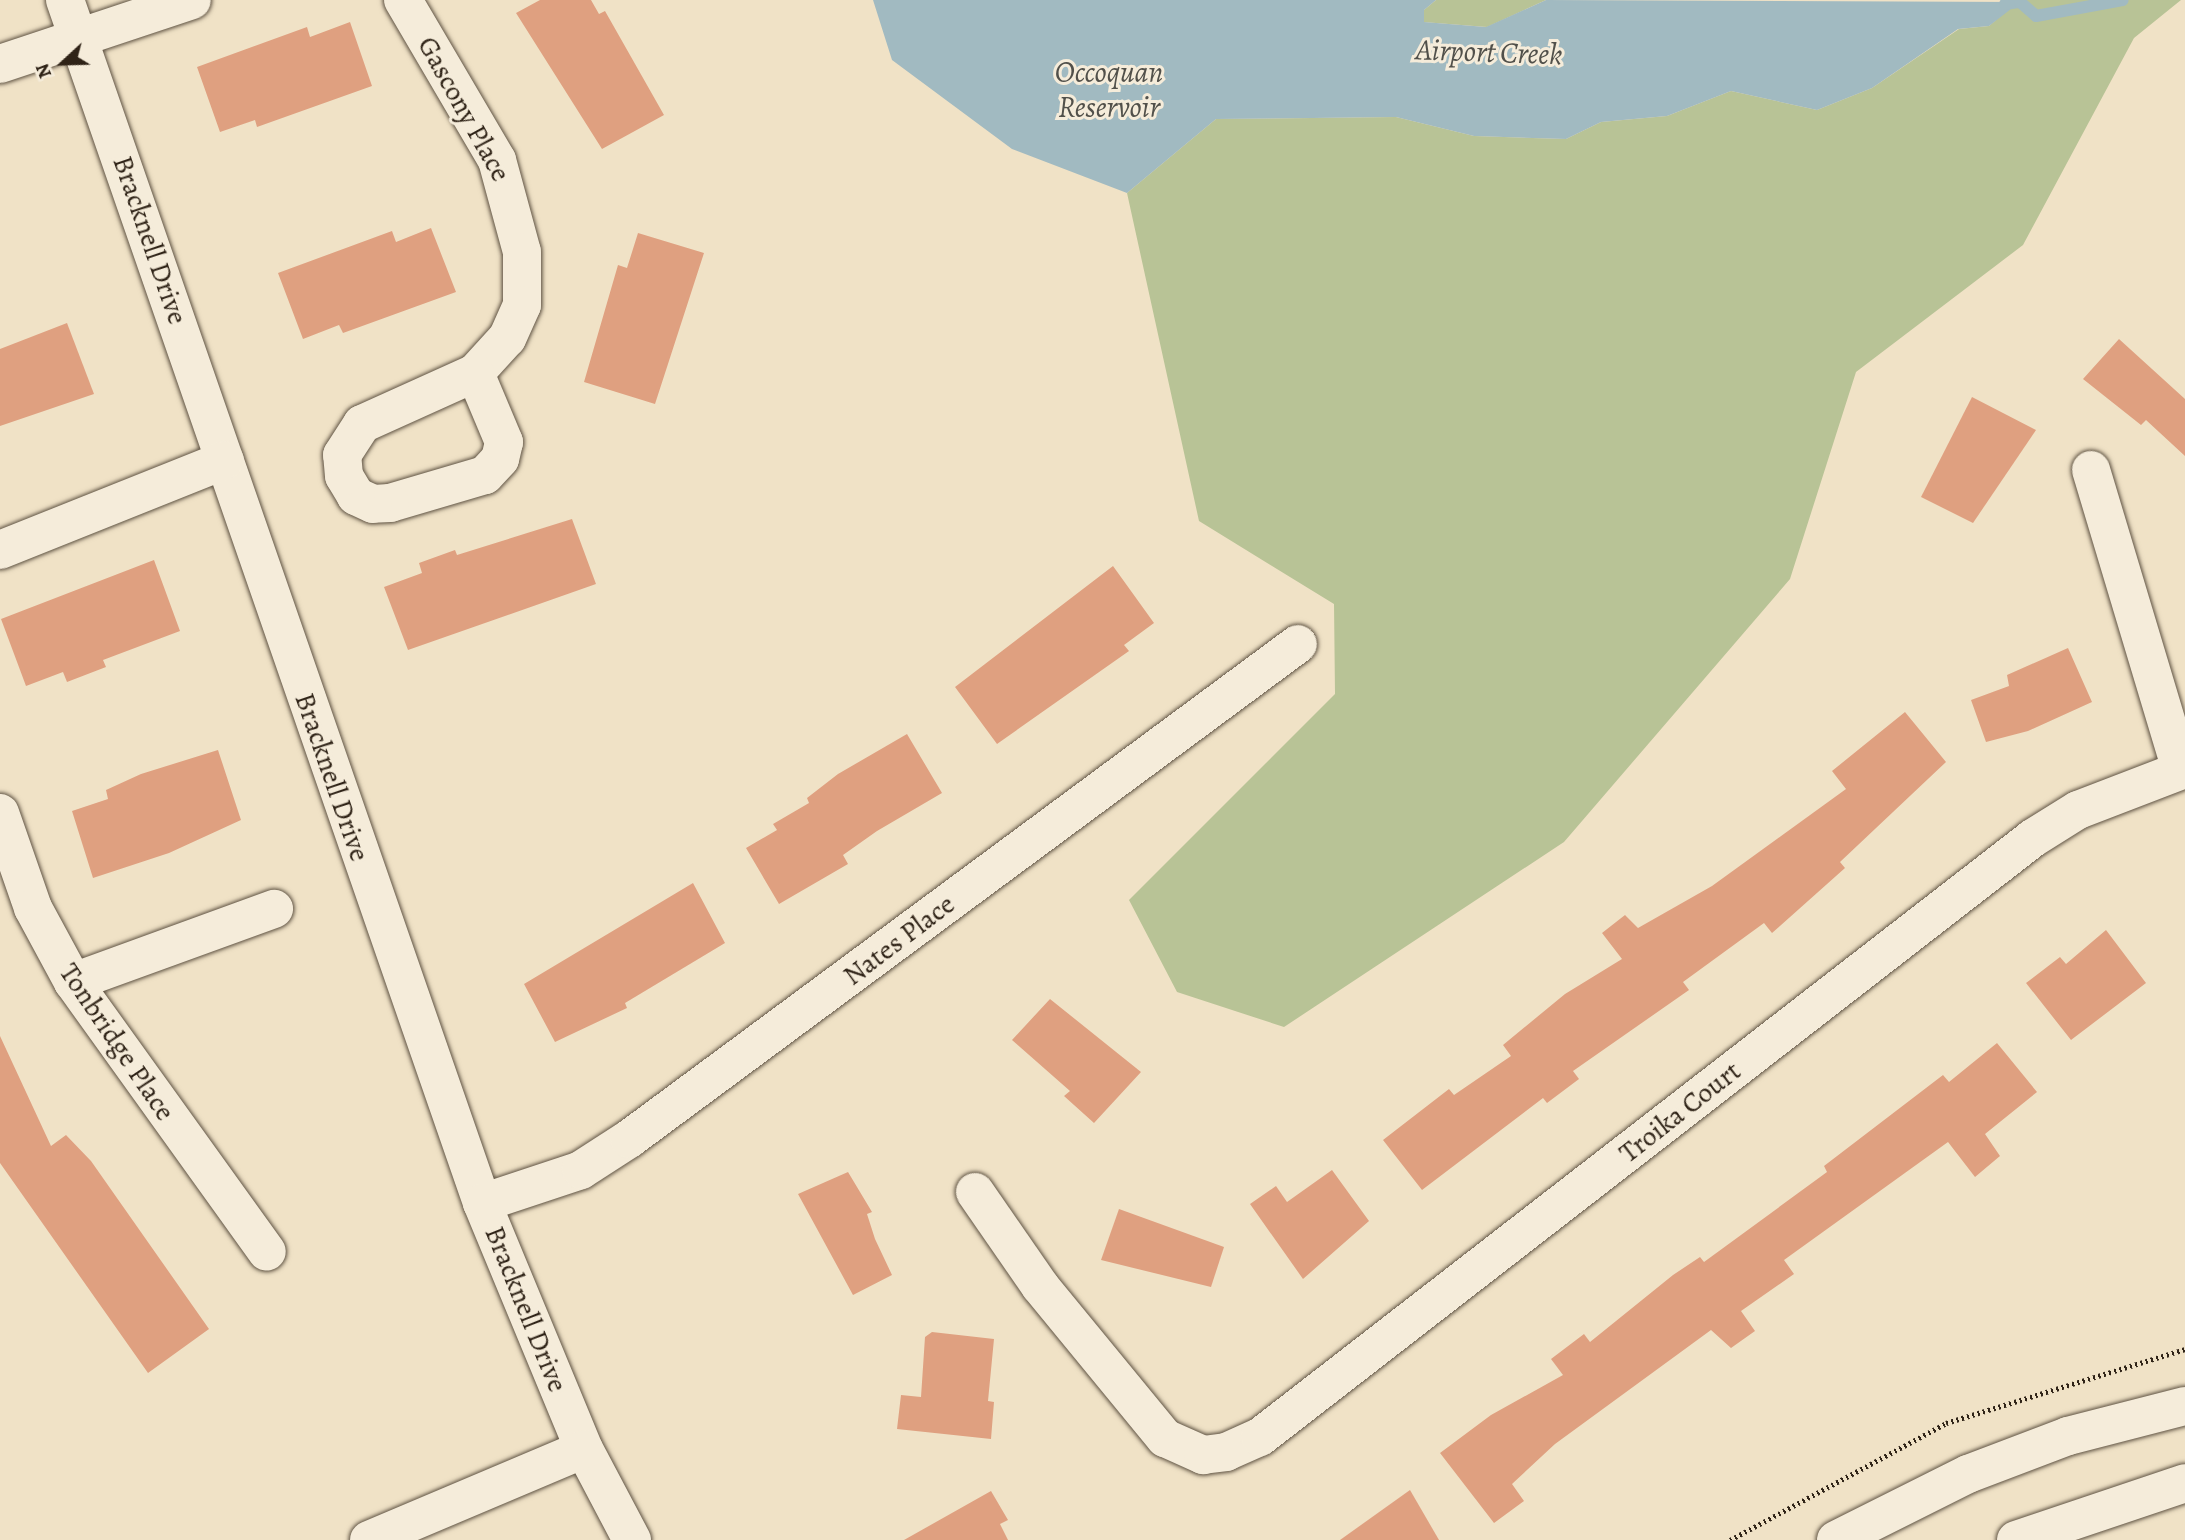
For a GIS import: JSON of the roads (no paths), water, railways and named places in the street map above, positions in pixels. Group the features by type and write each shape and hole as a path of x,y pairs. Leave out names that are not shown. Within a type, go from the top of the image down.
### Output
{"street":[{"name":"Bracknell Drive","path":"65,0 482,1203 584,1449 632,1540"},
{"path":"0,64 81,40 192,0"},
{"name":"Gascony Place","path":"403,0 497,160 522,252 522,305 507,338 475,373"},
{"path":"0,550 225,460"},
{"path":"2091,470 2183,769"},
{"name":"Nates Place","path":"482,1203 581,1170 629,1139 1298,644"},
{"name":"Troika Court","path":"975,1192 1040,1286 1180,1449 1226,1452 1260,1437 2033,838 2078,810 2183,769"},
{"name":"Tonbridge Place","path":"0,813 33,908 73,982 267,1252"},
{"path":"73,982 274,909"},
{"path":"1836,1540 1968,1474 2067,1437 2185,1406"},
{"path":"369,1540 584,1449"},
{"path":"2016,1540 2185,1483"}],"water":[{"name":"Occoquan Reservoir","path":"873,0 1436,0 1424,10 1424,22 1486,27 1546,0 2020,2 1989,26 1958,29 1872,88 1817,110 1731,91 1667,116 1601,122 1566,139 1474,136 1396,117 1216,119 1127,193 1012,149 892,60"}],"waterway":[{"name":"Airport Creek","path":"2005,4 2020,2 2036,16 2123,0"}]}
